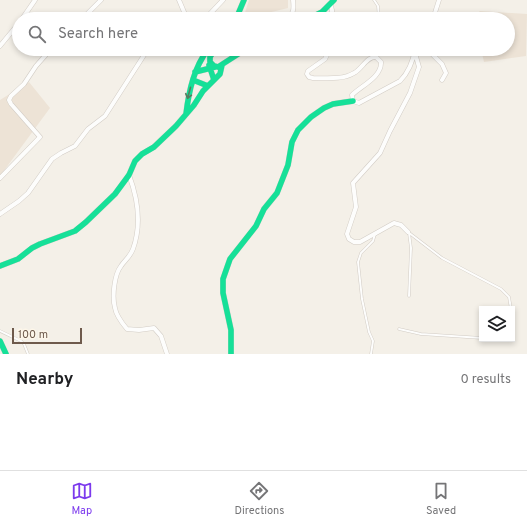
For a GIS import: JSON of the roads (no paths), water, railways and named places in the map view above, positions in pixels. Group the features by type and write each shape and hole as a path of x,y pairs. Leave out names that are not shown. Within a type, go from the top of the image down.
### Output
{"street":[{"path":"27,12 35,0"},
{"path":"89,12 101,0"},
{"path":"179,0 184,12"},
{"path":"212,12 224,0"},
{"path":"239,12 244,0"},
{"path":"293,0 293,12"},
{"path":"320,12 331,6 334,0"},
{"path":"436,12 439,0"},
{"path":"331,6 332,12"},
{"path":"0,46 12,31"},
{"path":"0,178 40,137 9,100 11,96 24,84 45,56"},
{"path":"0,214 19,201 28,192 52,159 61,152 75,146 88,129 105,116 144,56"},
{"path":"186,114 188,97 195,72 202,56"},
{"path":"209,56 214,80"},
{"path":"195,72 222,65 236,56"},
{"path":"326,56 308,71 307,74 309,77 348,76 356,72 370,58 376,57 381,62 380,69 368,83 352,95 353,101"},
{"path":"231,354 231,330 223,293 223,279 228,263 256,226 264,209 277,193 288,165 292,142 298,130 311,117 324,108 333,104 353,101 359,103 400,81 408,72 413,56"},
{"path":"408,232 401,225 394,224 357,243 352,241 347,234 356,207 353,183 380,153 410,93 419,67 416,56"},
{"path":"434,56 442,64 446,73 442,80"},
{"path":"0,266 18,259 32,248 40,244 81,227 115,194 129,175 135,161 165,137 186,114 221,72 222,65"},
{"path":"193,80 208,86"},
{"path":"129,175 138,205 138,226 133,251 129,259 120,267 116,278 114,308 121,322 127,329 140,330 154,328 161,336 167,354"},
{"path":"0,341 6,354"}],"lane":[{"path":"374,0 378,6 378,12"},
{"path":"408,232 412,248 409,296"},
{"path":"408,232 442,258 501,288 509,297 510,306"},
{"path":"371,354 373,341 369,332 362,299 358,262 359,256 373,241 375,234"},
{"path":"399,329 421,334 479,338"},
{"path":"0,331 21,341 24,344 28,354"}]}
